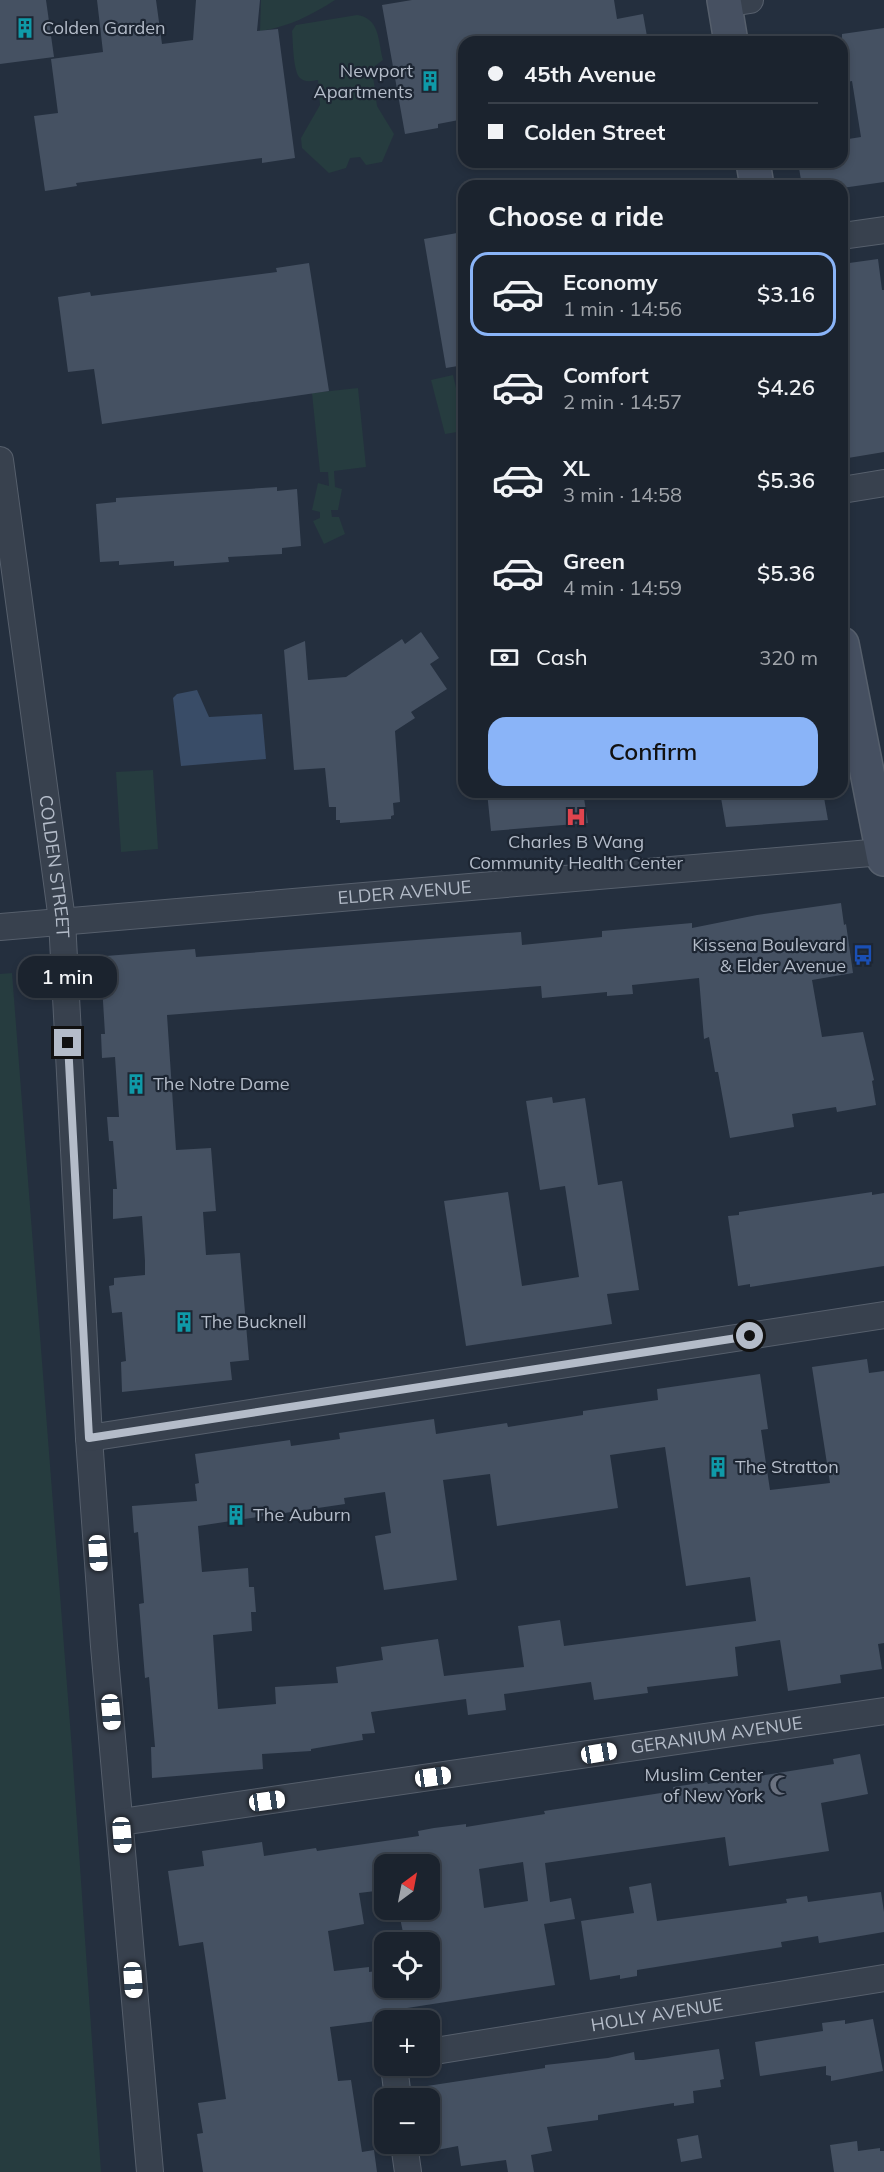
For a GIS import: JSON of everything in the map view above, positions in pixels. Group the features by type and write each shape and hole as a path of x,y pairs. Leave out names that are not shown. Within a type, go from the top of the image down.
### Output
{"main road":[{"path":"731,36 733,1"},
{"path":"848,675 883,856"}],"street":[{"path":"848,235 884,230"},
{"name":"COLDEN STREET","path":"0,460 62,920 89,1438 104,1646 150,2172"},
{"path":"848,489 884,483"},
{"name":"ELDER AVENUE","path":"0,927 62,920 883,856"},
{"path":"89,1438 884,1315"},
{"name":"GERANIUM AVENUE","path":"121,1822 884,1711"},
{"name":"HOLLY AVENUE","path":"440,2050 884,1978"},
{"path":"405,2154 408,2172"}],"green space":[{"path":"261,0 335,0 299,20 260,31"},
{"path":"357,15 370,21 377,32 383,60 372,68 377,106 394,134 382,162 366,165 360,157 350,158 346,168 329,173 302,148 301,138 320,105 318,80 306,81 299,77 294,61 292,31 296,25"},
{"path":"453,375 458,396 458,432 445,434 431,380"},
{"path":"358,388 366,467 334,471 335,487 342,489 338,510 331,510 332,517 339,517 345,534 324,544 313,521 320,518 320,512 312,510 318,483 329,486 328,472 320,472 312,393"},
{"path":"153,770 158,849 121,852 116,772"},
{"path":"12,973 72,1750 101,2172 0,2172 0,974"}],"water":[{"path":"197,690 209,717 262,714 266,759 181,766 173,698 177,694"}],"building":[{"name":"Colden Garden","path":"0,0 46,0 54,57 0,64"},
{"path":"97,0 156,0 162,44 193,40 196,0 260,0 257,31 278,29 295,158 262,163 262,158 76,183 77,186 45,191 34,116 58,113 51,59 103,52"},
{"name":"Newport Apartments","path":"412,0 614,0 617,19 643,14 647,36 458,36 458,120 438,124 438,128 405,134 382,5"},
{"path":"884,28 884,182 848,187 848,180 801,180 799,168 848,168 848,139 861,137 852,81 848,82 848,36 842,36 842,34"},
{"path":"457,233 458,366 446,368 424,239"},
{"path":"878,259 882,290 884,290 884,452 848,458 848,263"},
{"path":"309,263 329,391 102,424 94,369 68,372 58,297 90,292 91,296 277,272 276,268"},
{"path":"277,487 277,491 297,489 301,546 282,548 282,554 228,557 229,562 174,566 174,561 119,565 119,561 100,562 96,504 116,502 116,498"},
{"path":"421,632 439,658 430,664 447,689 411,712 415,718 395,731 400,802 393,803 394,815 391,819 340,823 340,820 336,820 336,807 329,807 325,768 294,770 284,650 305,641 308,680 346,677 402,639 405,644"},
{"path":"488,798 584,798 588,823 491,831"},
{"path":"721,798 824,798 828,820 726,827"},
{"path":"841,903 853,973 812,980 822,1037 863,1032 874,1080 872,1081 876,1105 837,1112 836,1107 792,1114 794,1127 730,1138 709,1037 704,1039 699,978 632,985 633,994 607,996 607,992 542,998 541,986 167,1015 176,1150 211,1148 216,1211 203,1212 206,1255 240,1253 249,1360 230,1362 232,1380 122,1392 121,1362 126,1361 122,1312 112,1313 109,1286 114,1285 114,1278 145,1275 142,1216 113,1219 113,1189 117,1189 113,1141 109,1141 107,1117 119,1117 115,1057 102,1058 101,1034 105,1034 102,985 97,985 93,957 195,949 196,957 521,932 522,945 602,937 602,931 692,923 692,928 757,915"},
{"path":"552,1097 553,1103 585,1098 598,1185 622,1181 639,1290 607,1294 612,1324 466,1346 444,1201 508,1192 522,1286 579,1277 565,1186 540,1190 526,1101"},
{"path":"872,1192 872,1195 884,1193 884,1266 750,1287 750,1284 738,1286 728,1216 739,1215 739,1212"},
{"path":"867,1359 869,1373 884,1371 884,1643 878,1644 882,1669 840,1675 841,1683 788,1691 780,1640 735,1647 738,1676 647,1687 648,1693 594,1700 591,1682 504,1694 506,1710 468,1715 466,1699 371,1712 375,1733 362,1734 363,1740 311,1749 311,1751 262,1754 263,1769 152,1778 151,1747 155,1747 149,1677 145,1678 139,1604 144,1603 138,1532 134,1533 132,1506 197,1501 195,1484 199,1483 195,1454 290,1440 291,1446 340,1439 339,1433 434,1419 436,1434 507,1423 508,1427 583,1415 583,1411 658,1400 657,1389 760,1374 768,1429 761,1430 770,1490 830,1483 812,1367","holes":["665,1447 686,1586 750,1577 756,1621 564,1646 560,1620 518,1626 524,1667 444,1676 438,1639 381,1647 383,1660 336,1667 338,1683 275,1687 276,1704 218,1709 213,1635 252,1631 251,1612 256,1612 254,1587 249,1587 248,1568 202,1572 198,1526 345,1504 344,1498 385,1492 391,1533 375,1536 384,1590 457,1580 443,1480 490,1474 497,1526 618,1508 610,1455"]},
{"path":"860,1754 868,1794 821,1803 829,1851 729,1866 725,1837 545,1863 550,1902 571,1898 575,1919 544,1924 555,1985 394,2010 374,2010 374,2021 330,2027 338,2081 351,2080 362,2152 374,2150 377,2172 203,2172 197,2134 203,2133 198,2103 226,2099 203,1942 179,1946 168,1871 204,1866 202,1851 262,1842 264,1856 316,1848 317,1851 419,1836 418,1831 434,1828 466,1824 466,1827 545,1814 544,1811 674,1791 673,1787 707,1782 708,1784 834,1764 833,1759","holes":["374,1854 440,1854 440,1920 400,1920 403,1932 440,1932 440,1998 374,1998 374,1971 369,1972 369,1967 334,1971 328,1931 364,1924 359,1893 374,1891","523,1862 528,1901 484,1908 479,1869"]},
{"path":"651,1883 657,1921 787,1903 786,1899 807,1896 808,1902 881,1892 884,1932 819,1943 818,1936 781,1942 782,1947 637,1970 637,1976 620,1979 620,1975 590,1980 581,1921 634,1913 629,1887"},
{"path":"873,2019 883,2071 831,2081 831,2076 826,2075 826,2066 760,2076 755,2042 823,2031 822,2023 845,2020 845,2024"},
{"path":"719,2049 724,2079 720,2080 721,2087 693,2091 694,2103 674,2106 674,2103 598,2115 598,2120 547,2127 552,2151 531,2155 534,2172 508,2172 506,2160 461,2166 458,2146 440,2149 440,2088 427,2088 427,2086 634,2052 635,2060"},
{"path":"698,2135 702,2158 681,2162 677,2139"},
{"path":"857,2141 858,2151 880,2148 880,2151 884,2151 884,2172 834,2172 830,2145"}],"place":[{"name":"Colden Garden","path":"25,28"},
{"name":"Newport Apartments","path":"430,81"},
{"name":"Charles B Wang Community Health Center","path":"576,817"},
{"name":"Kissena Boulevard & Elder Avenue","path":"863,955"},
{"name":"The Notre Dame","path":"136,1084"},
{"name":"The Bucknell","path":"184,1322"},
{"name":"The Stratton","path":"718,1467"},
{"name":"The Auburn","path":"236,1515"},
{"name":"Muslim Center of New York","path":"780,1785"}],"route":[{"path":"68,1043 89,1438 750,1336"}]}
